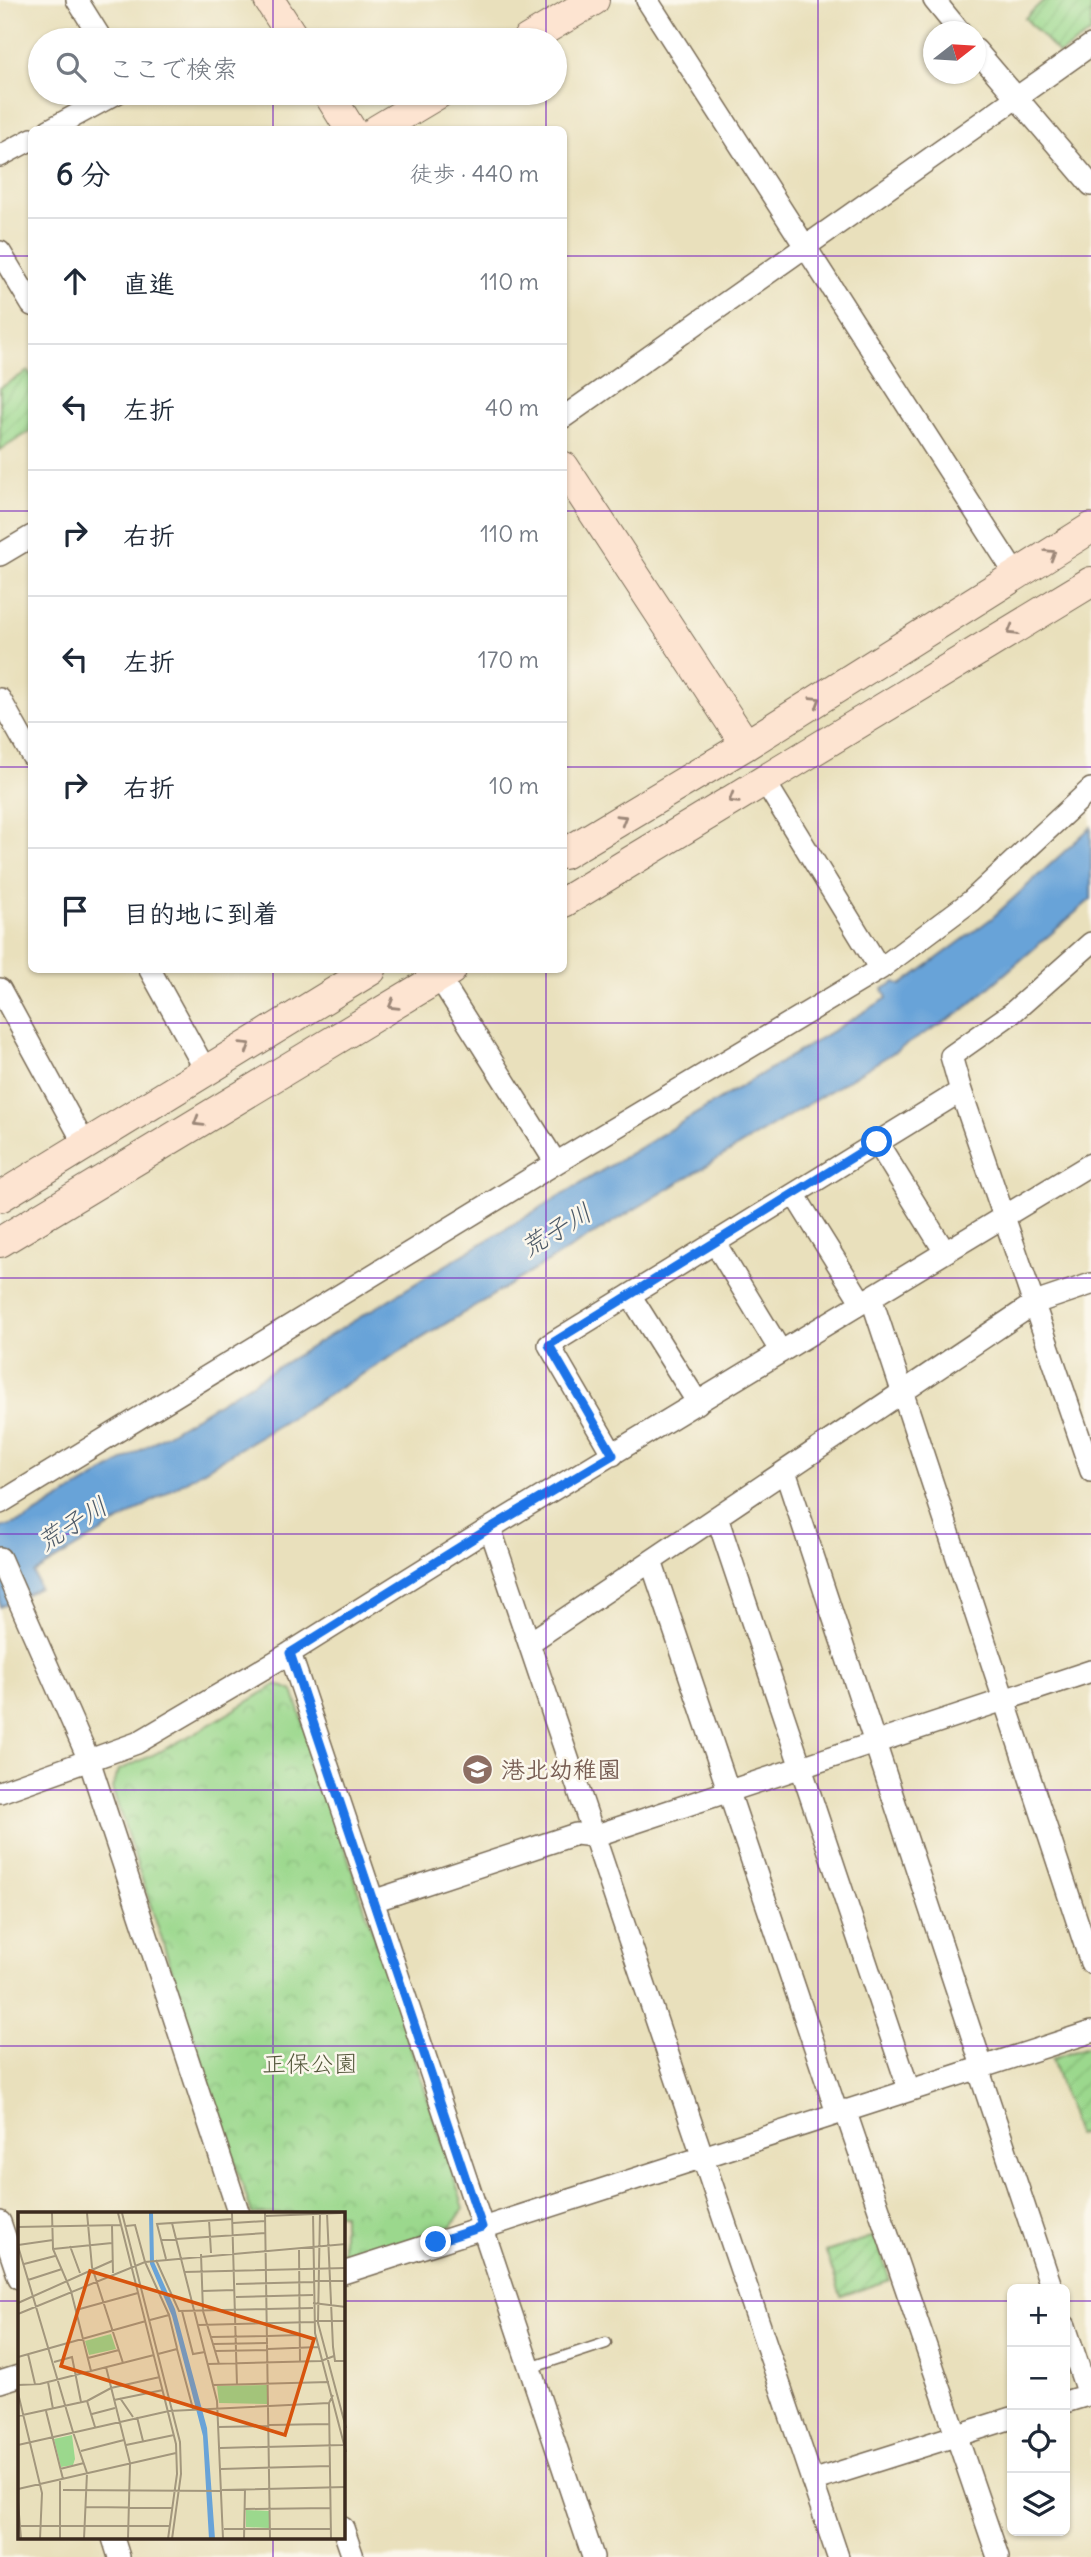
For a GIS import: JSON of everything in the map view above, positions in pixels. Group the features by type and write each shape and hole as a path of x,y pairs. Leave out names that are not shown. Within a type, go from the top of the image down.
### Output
{"street":[{"path":"77,0 94,28"},
{"path":"269,0 287,28"},
{"path":"547,28 594,0"},
{"path":"647,0 1016,575"},
{"path":"934,0 951,21"},
{"path":"567,414 1091,45"},
{"path":"986,63 1091,185"},
{"path":"56,126 95,105"},
{"path":"335,105 349,126"},
{"path":"384,126 419,105"},
{"path":"0,156 28,141"},
{"path":"0,252 28,298"},
{"path":"567,472 746,745"},
{"path":"567,852 746,745 1091,528"},
{"path":"0,555 28,538"},
{"path":"567,900 1091,582"},
{"path":"0,699 28,749"},
{"path":"764,780 880,969"},
{"path":"0,1503 556,1163 880,969 971,901 1091,789"},
{"path":"1091,943 1012,1013 951,1056 1091,1471"},
{"path":"152,973 206,1071"},
{"path":"0,1197 366,973"},
{"path":"0,1242 445,973 556,1163"},
{"path":"0,989 85,1145"},
{"path":"613,1455 549,1345 961,1091"},
{"path":"877,1142 945,1252"},
{"path":"0,1792 137,1743 290,1653 490,1528 1091,1164"},
{"path":"794,1194 866,1300 902,1392 1091,1962"},
{"path":"715,1242 781,1352"},
{"path":"529,1643 1035,1303 1091,1284"},
{"path":"630,1294 698,1403"},
{"path":"785,1471 1050,2284"},
{"path":"717,1517 909,2090"},
{"path":"490,1528 838,2557"},
{"path":"0,1558 89,1760 238,2212"},
{"path":"651,1561 998,2557"},
{"path":"290,1653 593,2557"},
{"path":"373,1901 576,1834 594,1836 1091,1671"},
{"path":"345,2272 1091,2032"},
{"path":"0,2222 18,2275"},
{"path":"1070,2340 1089,2394 1070,2400"},
{"path":"0,2382 18,2376"},
{"path":"812,2481 1007,2420"},
{"path":"345,2534 353,2557"},
{"path":"114,2540 119,2557"}],"lane":[{"path":"530,2368 607,2343"}],"green space":[{"path":"1044,0 1091,0 1091,33 1059,54 1025,18"},
{"path":"28,371 28,433 0,450 0,388"},
{"name":"正保公園","path":"277,1684 293,1691 464,2208 452,2226 345,2261 345,2212 251,2212 112,1788 119,1770 219,1719"},
{"path":"1091,2046 1091,2131 1077,2135 1052,2059"},
{"path":"875,2236 890,2280 841,2296 826,2252"}],"water":[{"name":"荒子川","path":"1091,827 1091,899 962,1011 34,1573 39,1588 0,1607 0,1528 25,1520 887,998 883,989 895,982 901,985 992,918"}],"place":[{"name":"港北幼稚園","path":"478,1770"}],"route":[{"path":"436,2242 482,2227 290,1653 613,1455 549,1345 877,1142"}]}
